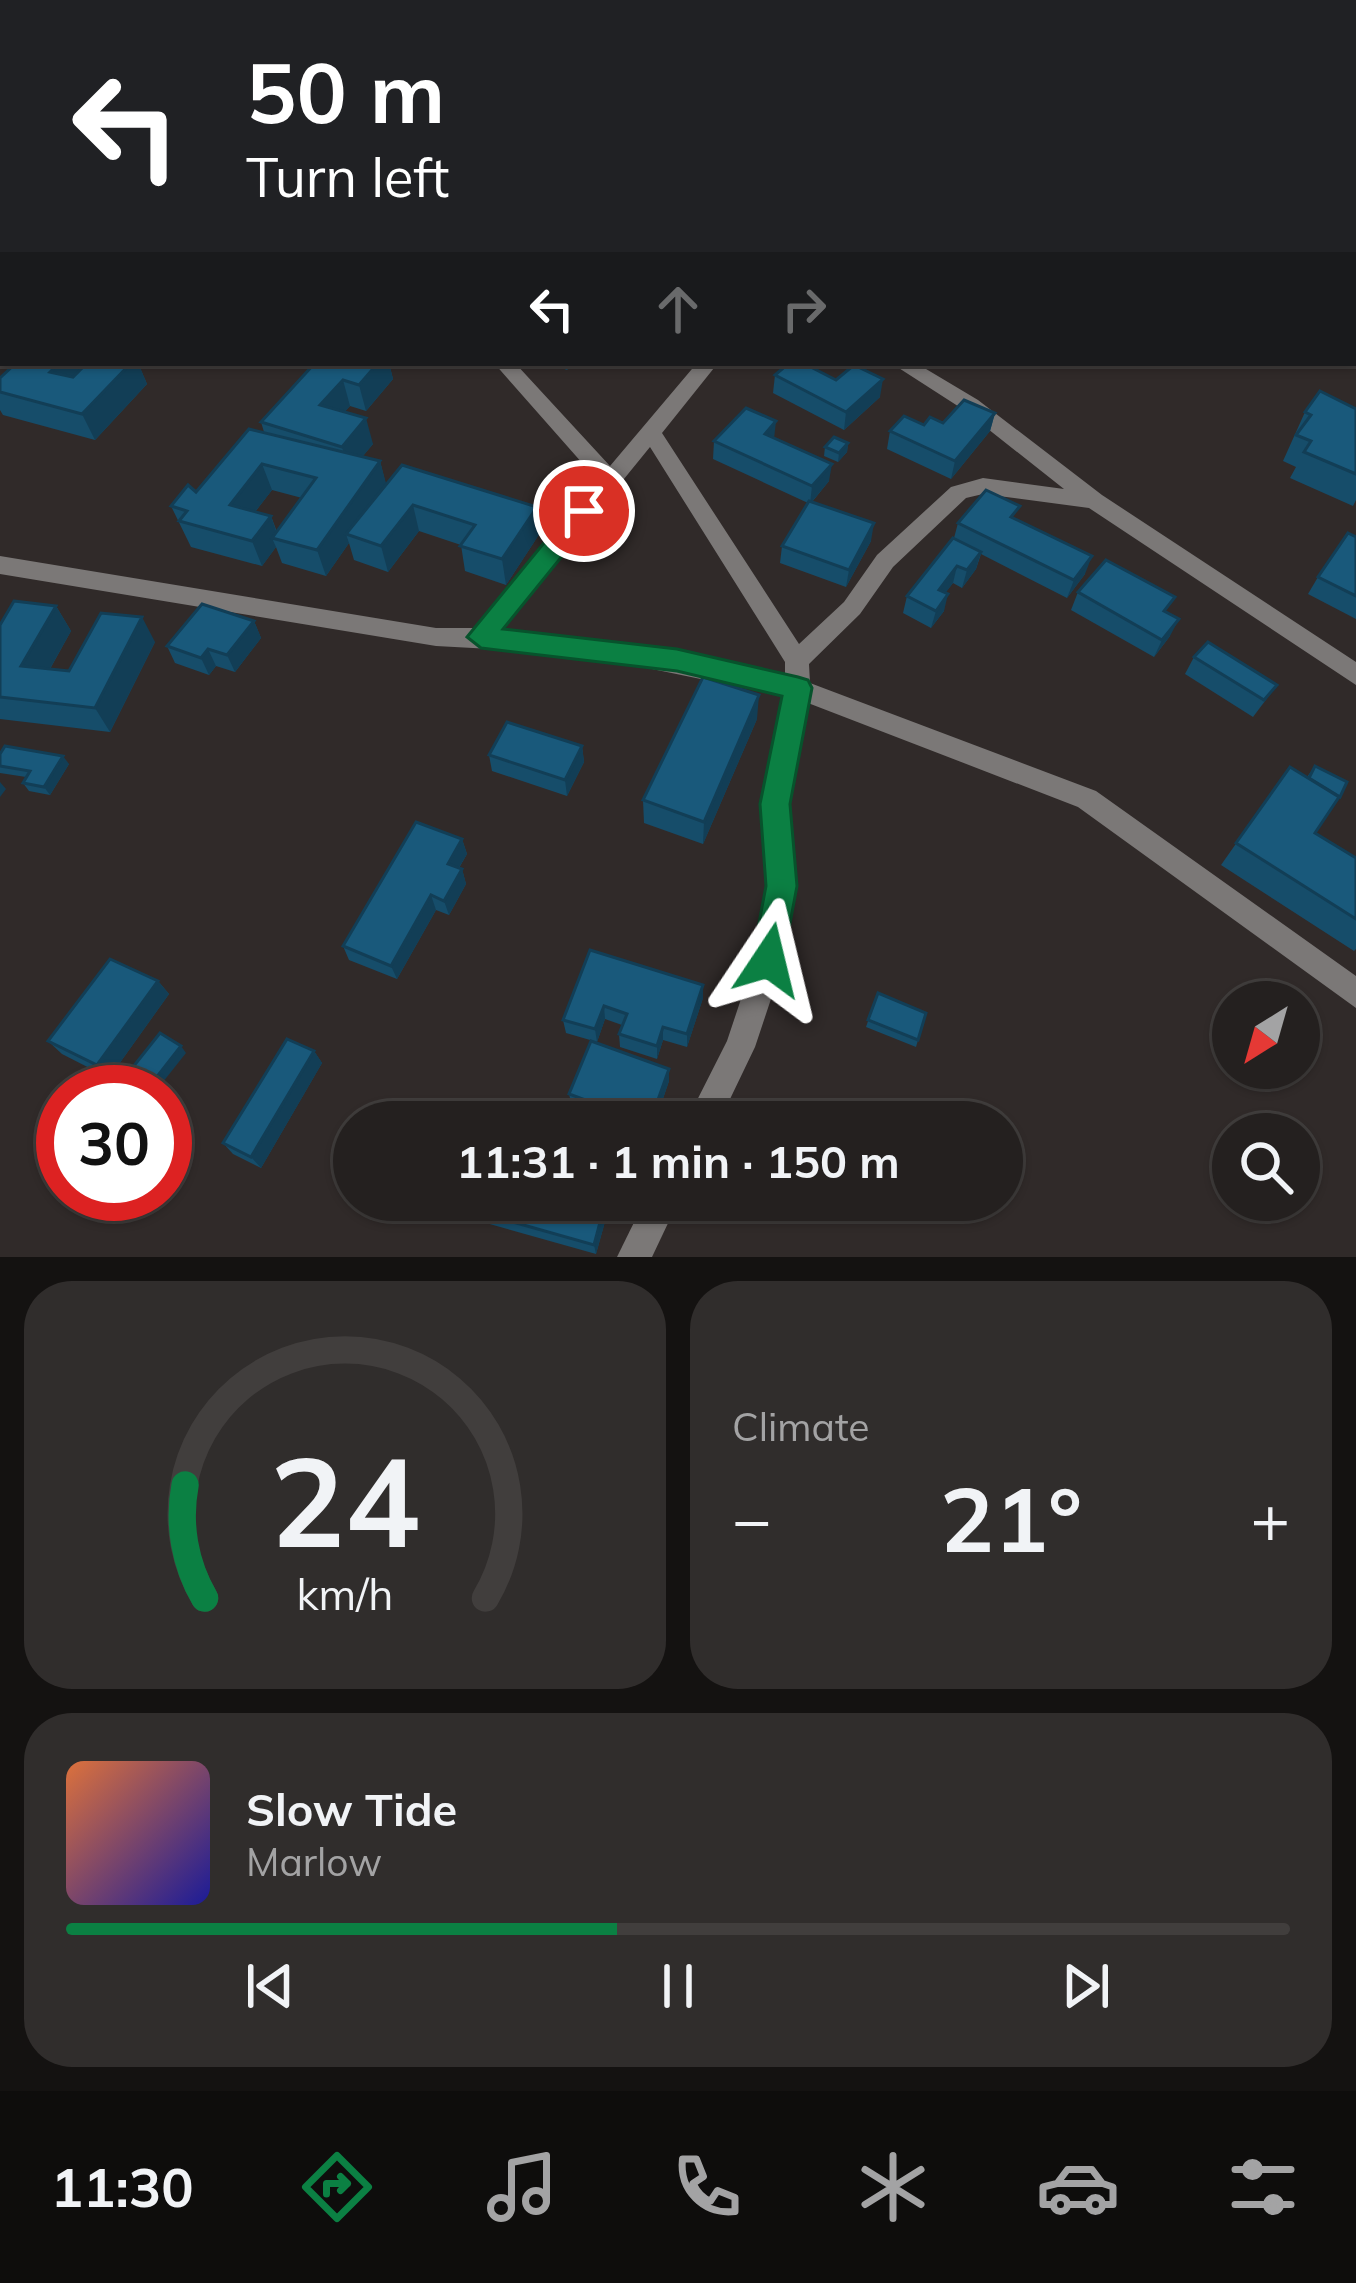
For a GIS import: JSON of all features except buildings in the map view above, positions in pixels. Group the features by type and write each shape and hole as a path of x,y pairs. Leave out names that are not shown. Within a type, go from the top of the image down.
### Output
{"street":[{"path":"507,366 610,480"},
{"path":"481,637 705,366"},
{"path":"906,366 971,405 1094,501 1356,675"},
{"path":"650,431 797,675"},
{"path":"713,1101 740,1047 769,960 782,886 775,804 797,675 885,562 959,492 983,486 1094,501"},
{"path":"0,565 436,637 481,637 797,675 1087,799 1356,994"},
{"path":"634,1257 652,1221"}],"route":[{"path":"584,511 481,637 677,660 798,688 775,804 782,886 769,960"}]}
